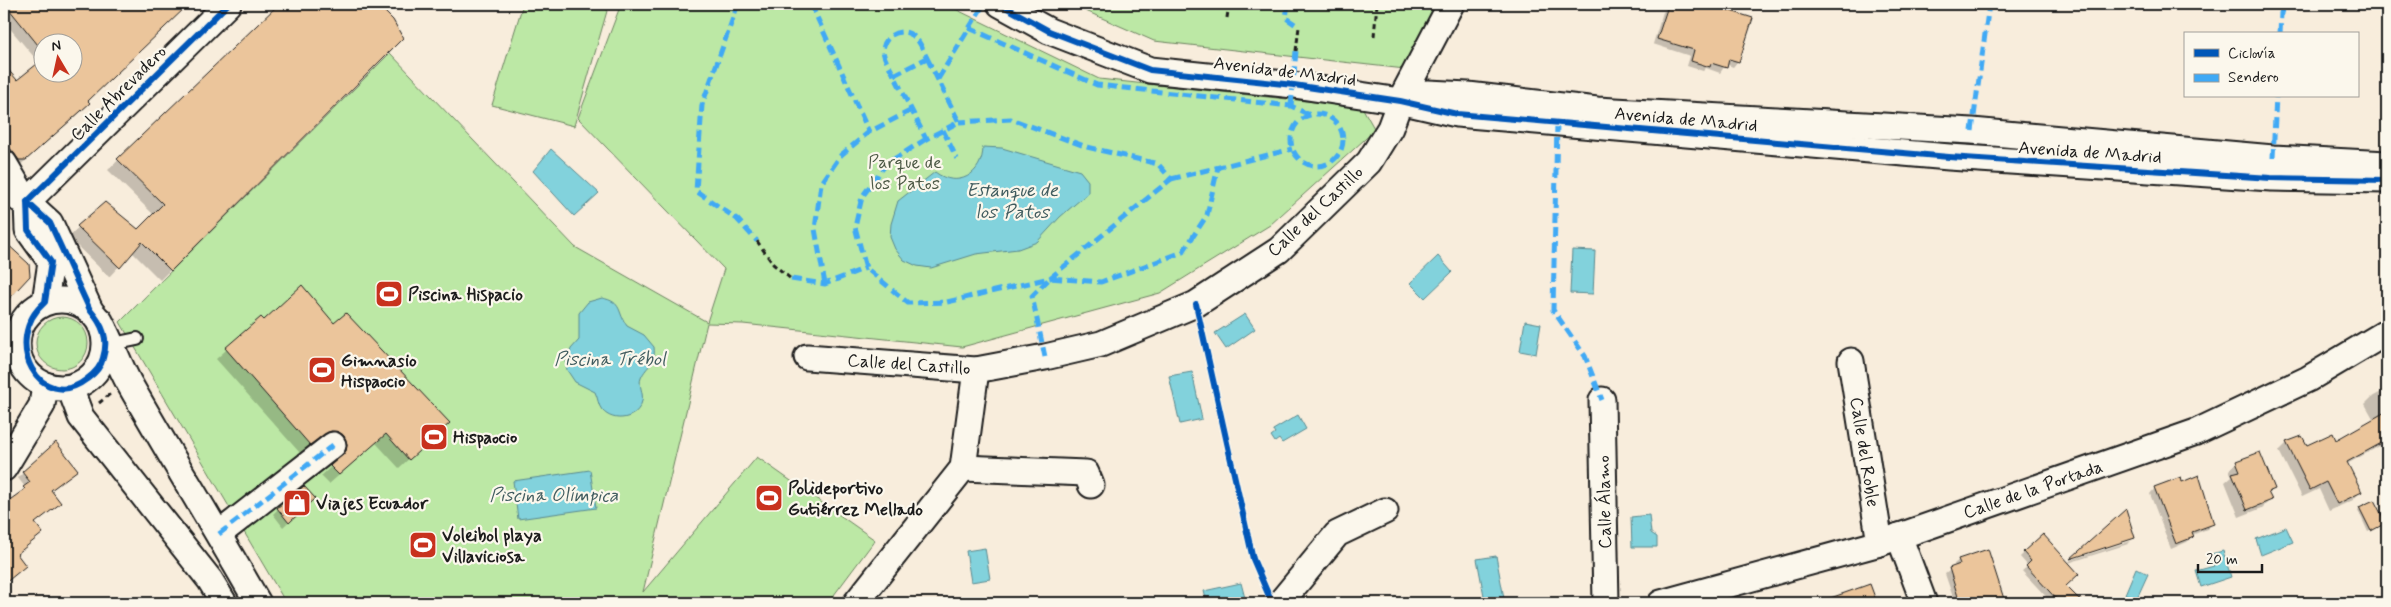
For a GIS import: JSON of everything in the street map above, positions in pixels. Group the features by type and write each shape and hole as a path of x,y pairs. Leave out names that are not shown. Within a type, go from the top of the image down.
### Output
{"street":[{"name":"Calle Abrevadero","path":"27,202 228,4"},
{"name":"Avenida de Madrid","path":"1000,4 1049,31 1150,70 1294,85 1400,101 1438,111 1949,157 2271,178 2387,180"},
{"name":"Calle del Castillo","path":"807,357 976,370 1101,344 1196,304 1279,250 1369,162 1390,128 1400,101 1451,4"},
{"name":"Avenida de Madrid","path":"1400,101 1413,95 1428,93 1468,95 1597,110 1972,131 2273,158 2387,164"},
{"path":"4,163 27,202 50,224 95,315 105,334 106,349 102,362 89,378 70,388 57,388 45,385 29,374 19,358 17,346 11,333 28,315 45,302 68,300 95,315 113,344 128,380 258,603"},
{"path":"4,195 27,202"},
{"path":"27,202 28,230 52,262 45,302"},
{"name":"Calle de la Portada","path":"1661,603 1890,540 2196,432 2308,379 2387,332"},
{"name":"Calle del Roble","path":"1851,361 1890,540 1924,603"},
{"path":"856,603 964,468 976,370"},
{"path":"4,468 42,404 45,385"},
{"path":"70,388 81,417 210,580 224,603"},
{"name":"Calle Álamo","path":"1602,400 1606,603"},
{"path":"219,534 333,446"},
{"path":"964,468 1086,472 1091,485"},
{"path":"1280,603 1337,534 1385,511"},
{"path":"210,580 237,566"}],"lane":[{"path":"113,344 137,339"}],"path":[{"path":"1227,18 1229,4"},
{"path":"1374,36 1377,4"},
{"path":"1296,51 1299,28"},
{"path":"757,241 774,264 791,279"},
{"path":"96,406 116,390"}],"green space":[{"path":"523,4 609,4 574,126 492,105"},
{"name":"Parque de los Patos","path":"621,4 746,4 762,9 806,4 945,4 1099,79 1362,107 1375,130 1270,225 1160,293 962,347 743,324 707,323 643,592 757,457 875,540 828,603 286,603 120,322 390,53 575,247 707,322 724,269 578,118"},
{"path":"1070,4 1442,4 1423,71 1154,41"},
{"path":"62,317 72,319 80,325 86,333 88,343 86,353 80,361 72,367 62,369 52,367 44,361 38,353 36,343 38,333 44,325 52,319"}],"water":[{"name":"Estanque de los Patos","path":"983,147 1002,148 1080,171 1088,181 1088,193 1060,217 1037,242 1018,249 976,254 931,268 917,266 904,260 895,249 890,237 891,224 898,201 935,172 943,177 960,179 974,172 982,157"},
{"path":"551,149 599,193 574,216 533,171"},
{"path":"1572,250 1595,251 1593,294 1570,293"},
{"path":"1438,256 1452,272 1425,298 1410,283"},
{"name":"Piscina Trébol","path":"602,298 617,305 627,326 644,335 654,347 654,358 643,373 640,381 642,401 640,407 636,412 625,418 613,417 602,410 595,392 575,382 567,370 566,363 571,349 579,340 579,313 588,302"},
{"path":"1245,314 1255,329 1226,349 1215,333"},
{"path":"1525,321 1541,324 1536,354 1520,351"},
{"path":"1192,372 1202,419 1180,424 1169,376"},
{"path":"1298,415 1306,429 1282,443 1279,439 1275,442 1271,436 1275,433 1273,430"},
{"name":"Piscina Olímpica","path":"590,470 596,508 518,519 513,481"},
{"path":"1649,515 1651,533 1657,537 1657,547 1632,547 1631,517"},
{"path":"2286,527 2293,542 2261,555 2256,539"},
{"path":"985,548 990,579 971,582 966,551"},
{"path":"2223,551 2231,577 2201,587 2196,571 2214,566 2211,554"},
{"path":"1496,556 1504,598 1485,601 1477,559"},
{"path":"2136,568 2148,574 2137,598 2125,594"},
{"path":"1241,583 1246,602 1207,603 1204,591"}],"building":[{"path":"5,4 189,4 88,101 90,103 26,160 19,160 4,140 4,65 17,80 32,68 32,82 82,82 82,32 32,32 32,38"},
{"path":"279,4 377,4 393,20 403,38 171,271 142,242 120,268 77,226 105,202 138,229 163,204 117,159"},
{"path":"1678,4 1708,4 1753,18 1739,62 1729,59 1727,68 1711,63 1710,67 1691,61 1694,50 1657,39 1668,6 1676,9"},
{"path":"4,241 29,264 30,276 4,304"},
{"name":"Gimnasio Hispaocio","path":"302,285 334,323 346,313 450,423 409,460 386,434 339,475 330,466 346,451 347,444 344,436 338,432 331,431 310,445 225,348 261,317 264,320"},
{"path":"2387,411 2387,440 2347,462 2362,492 2337,504 2326,482 2310,490 2286,442 2302,436 2307,445 2333,433 2336,440"},
{"path":"56,442 78,470 51,490 61,503 35,523 43,533 17,554 26,566 4,584 4,504 25,489 23,487 30,482 22,472"},
{"path":"2260,452 2275,489 2268,492 2272,500 2247,510 2232,473 2240,471 2236,461"},
{"path":"2199,475 2214,524 2192,532 2194,537 2176,544 2154,487 2181,477 2182,482"},
{"name":"Viajes Ecuador","path":"304,486 315,498 289,523 277,508"},
{"path":"2374,500 2386,523 2371,531 2359,507"},
{"path":"2126,509 2135,538 2070,559"},
{"path":"2043,534 2079,574 2066,586 2083,603 2060,603 2026,566 2031,561 2023,552"},
{"path":"1988,549 2004,599 1991,603 1960,603 1949,568 1960,564 1958,559"},
{"path":"1870,584 1877,603 1823,603 1822,601"}],"marked path":[{"path":"738,4 702,105 696,191 737,219 757,241"},
{"path":"811,4 869,132"},
{"path":"938,79 984,4"},
{"path":"1288,4 1286,18 1299,27"},
{"path":"1972,131 1989,4"},
{"path":"2280,32 2281,13 2285,4"},
{"path":"969,28 1097,85 1291,106 1310,115"},
{"path":"894,75 883,53 886,40 894,34 903,32 915,37 927,58"},
{"path":"1291,106 1296,51"},
{"path":"927,58 959,122 926,139 894,75 927,58"},
{"path":"2273,158 2276,98"},
{"path":"825,284 815,229 821,184 841,155 869,132 912,110"},
{"path":"1312,114 1322,114 1336,121 1343,135 1343,140 1343,145 1336,159 1322,166 1312,166 1302,162 1295,155 1291,145 1291,135 1295,125 1302,118 1312,114"},
{"path":"926,139 886,164 862,197 855,227 866,268 908,303 947,302 1050,278 1171,179 1158,164 1087,147 1011,119 959,122"},
{"path":"1557,123 1553,310 1585,356 1602,400"},
{"path":"943,130 957,159"},
{"path":"1171,179 1292,149"},
{"path":"1045,357 1032,296 1050,278 1101,282 1183,252 1207,215 1218,167"},
{"path":"791,279 825,284 866,268"},
{"path":"219,534 333,445"}],"cycle path":[{"path":"27,202 228,4"},
{"path":"1000,4 1049,31 1150,70 1294,85 1400,101 1457,114 1949,157 2271,178 2387,180"},
{"path":"27,202 50,223 90,310 104,332 105,351 99,367 87,379 70,388 55,388 42,381 32,369 26,353 26,336 32,318 45,302 51,262 28,230 27,202"},
{"path":"1196,304 1253,559 1272,603"}],"place":[{"name":"Piscina Hispacio","path":"389,294"},
{"name":"Gimnasio Hispaocio","path":"322,370"},
{"name":"Hispaocio","path":"434,437"},
{"name":"Polideportivo Gutiérrez Mellado","path":"769,498"},
{"name":"Viajes Ecuador","path":"297,503"},
{"name":"Voleibol playa Villaviciosa","path":"423,545"}]}
